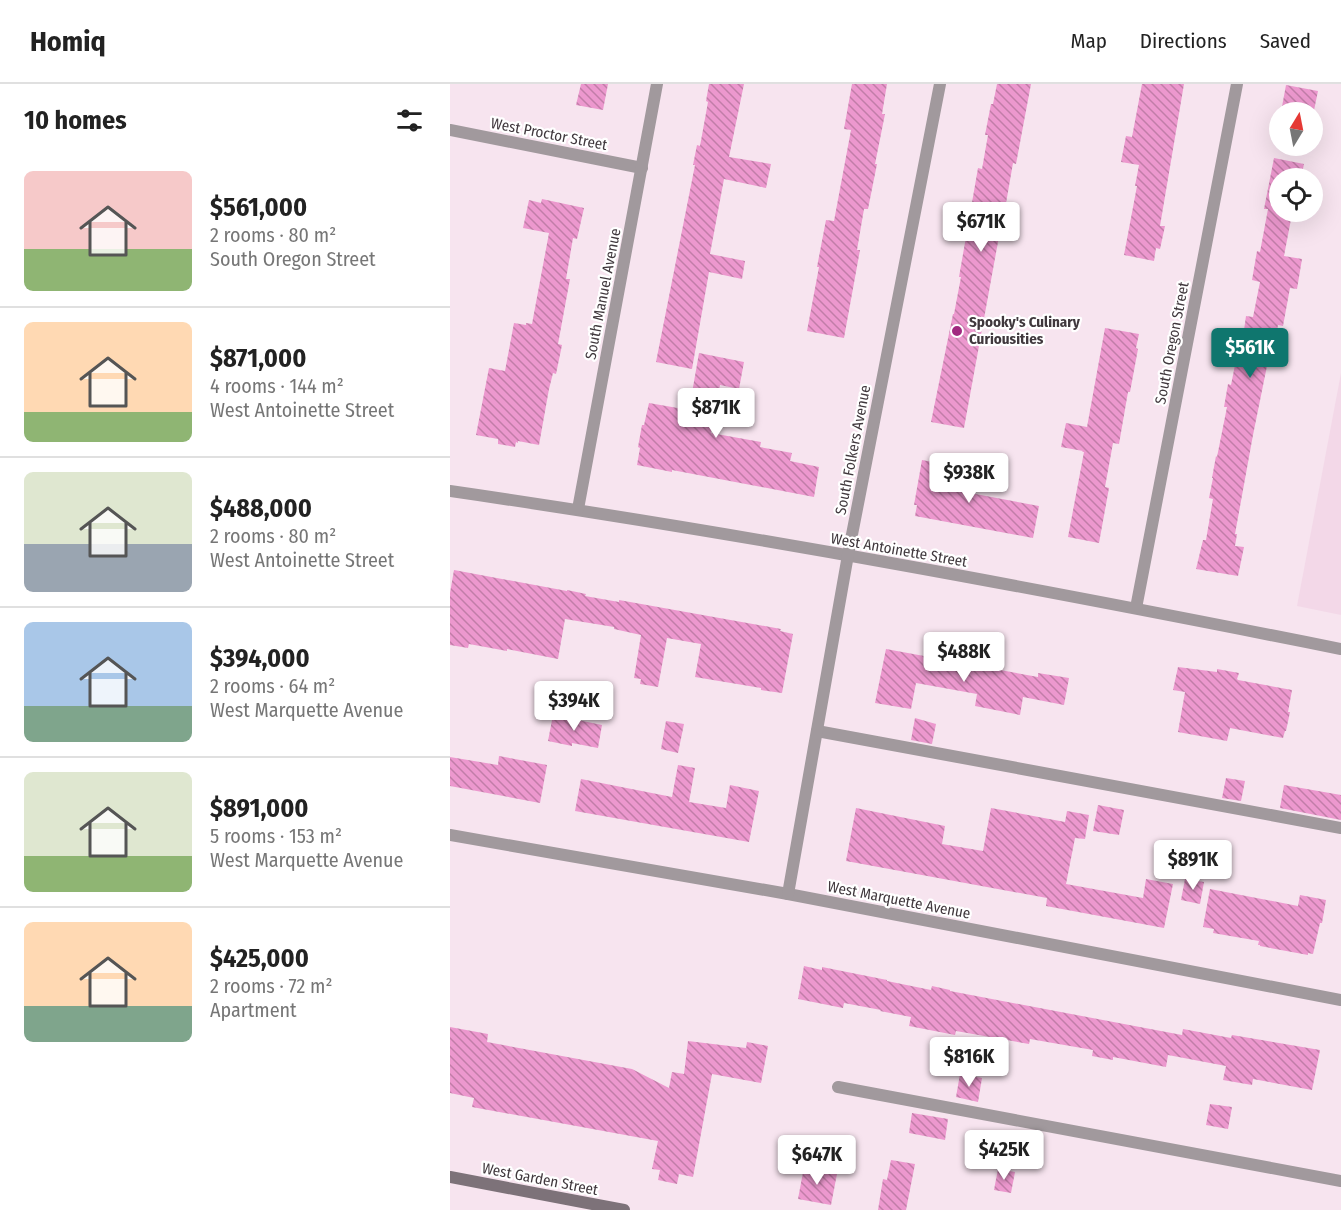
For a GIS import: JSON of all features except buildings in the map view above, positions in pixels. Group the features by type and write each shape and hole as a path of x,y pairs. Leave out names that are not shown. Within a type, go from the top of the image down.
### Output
{"main road":[{"name":"West Garden Street","path":"450,1177 624,1210"}],"street":[{"name":"South Manuel Avenue","path":"578,509 657,84"},
{"name":"South Folkers Avenue","path":"788,894 848,555 940,84"},
{"name":"South Oregon Street","path":"1136,608 1237,84"},
{"name":"West Proctor Street","path":"450,130 642,168"},
{"name":"West Antoinette Street","path":"450,491 578,509 848,555 1136,608 1341,649"},
{"path":"817,731 1341,828"},
{"name":"West Marquette Avenue","path":"450,835 788,894 1341,1000"},
{"path":"838,1087 1341,1181"}],"shaded area":[{"path":"1341,373 1341,615 1297,606"}],"place":[{"name":"Spooky's Culinary Curiousities","path":"957,331"}]}
